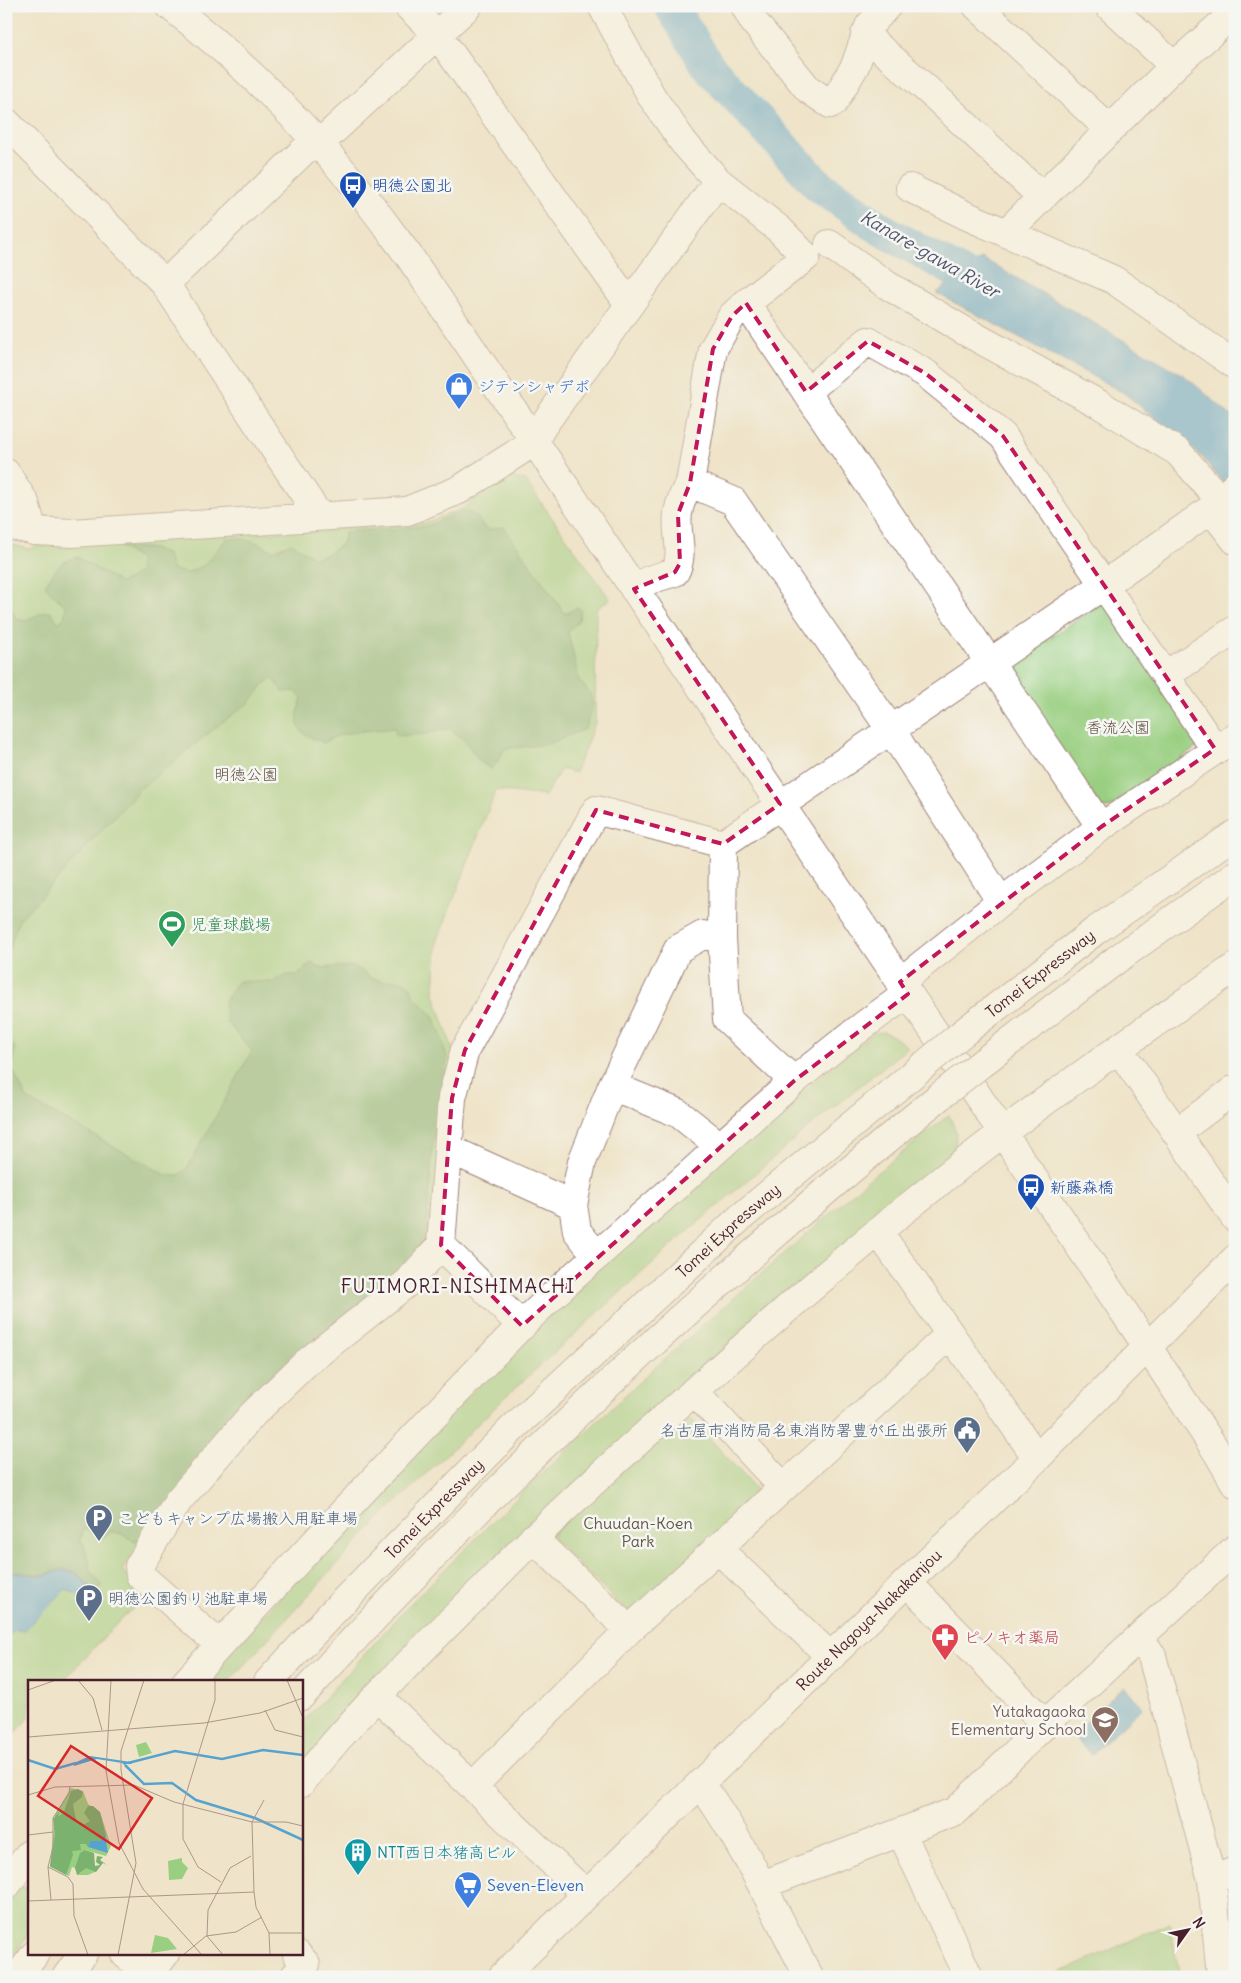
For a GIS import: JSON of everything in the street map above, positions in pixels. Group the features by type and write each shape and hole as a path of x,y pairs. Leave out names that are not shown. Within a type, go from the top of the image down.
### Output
{"main road":[{"path":"170,6 236,60 281,103 359,191 408,256 1147,1346 1217,1452 1235,1483"},
{"path":"408,6 437,34 629,304"},
{"path":"165,284 317,142 468,6"},
{"path":"602,6 652,97 684,143 718,181 780,230 806,258 746,303 732,316 713,350 690,484 684,493 678,514 680,563 675,572 648,580 634,589"},
{"path":"746,6 754,22 808,89 830,104 834,102 854,66 869,26 887,6"},
{"path":"977,6 1110,130"},
{"path":"1109,6 1174,66"},
{"path":"1006,233 1174,66 1235,12"},
{"path":"865,35 939,100 1042,197"},
{"path":"6,122 165,284 319,516"},
{"path":"6,525 33,531 72,533 407,511 459,490 534,442 542,427 718,181"},
{"path":"910,188 965,215 1114,280 1235,365"},
{"path":"829,244 887,285 963,330 1099,404 1178,452 1224,498 1235,540"},
{"path":"746,303 1101,827"},
{"path":"188,1680 380,1474 522,1326 597,1256 794,1081 882,1011 904,988 1001,902 1101,827 1225,743 1166,675 1003,436 925,373 868,341 806,392"},
{"path":"6,473 25,503 33,531"},
{"path":"690,484 733,501 891,730 1001,902"},
{"path":"723,844 1104,585 1224,498"},
{"path":"1166,675 1235,630"},
{"path":"220,1645 140,1575 139,1566 178,1501 253,1414 306,1363 407,1283 441,1245 452,1098 465,1050 596,810 723,844"},
{"name":"Tomei Expressway","path":"270,1680 357,1586 513,1428 741,1216 964,1032 1095,931 1235,834"},
{"path":"723,844 722,938 727,1019 794,1081"},
{"path":"302,1695 536,1452 771,1237 841,1177 982,1063 1116,960 1235,875"},
{"path":"597,1256 577,1231 573,1205 582,1162 612,1086 678,948 703,935 722,938"},
{"path":"302,1783 325,1753 377,1696 533,1538 694,1391 878,1231 1003,1133 1235,967"},
{"path":"1119,1049 1235,1218"},
{"path":"612,1086 678,1113 720,1146"},
{"path":"1176,1133 1235,1089"},
{"path":"449,1149 573,1205"},
{"path":"878,1231 1037,1458"},
{"path":"441,1245 522,1326"},
{"name":"Route Nagoya-Nakakanjou","path":"502,1977 907,1582 1037,1458 1235,1259"},
{"path":"473,1786 629,1630 950,1334"},
{"path":"694,1391 783,1487"},
{"path":"533,1538 629,1630"},
{"path":"717,1548 831,1657"},
{"path":"762,1885 956,1811 1045,1724 1235,1549"},
{"path":"907,1582 1045,1724"},
{"path":"1140,1638 1152,1656 1223,1876 1221,1977"},
{"path":"377,1696 586,1894"},
{"path":"701,1784 712,1799 762,1885 801,1974"},
{"path":"901,1832 969,1977"},
{"path":"6,1886 22,1856"},
{"path":"18,1977 34,1956"},
{"path":"130,1956 154,1970"},
{"path":"294,1977 306,1964 299,1956"}],"highlighted area":[{"path":"746,303 806,392 868,341 925,373 1003,436 1215,749 1101,827 900,982 908,994 794,1081 522,1326 441,1245 452,1098 465,1050 596,810 723,844 780,804 634,589 675,572 680,563 678,514 690,483 713,349 732,316"}],"green space":[{"name":"明徳公園","path":"505,477 525,480 610,599 596,609 595,723 575,773 561,769 545,796 496,790 437,942 434,994 453,1050 429,1242 381,1297 202,1458 122,1570 150,1595 124,1616 64,1680 28,1680 28,1719 6,1742 6,539 8,539 7,544 30,549 35,546 424,523 460,510"},
{"path":"465,510 477,517 486,530 504,527 565,614 578,607 581,611 579,620 568,632 579,680 589,692 593,704 585,729 548,744 504,749 498,762 491,769 479,761 467,743 450,728 426,734 397,736 394,728 348,733 324,743 307,735 299,726 298,714 302,697 295,691 283,692 273,678 264,684 250,702 141,788 19,920 6,958 6,600 16,618 24,621 44,612 51,612 58,623 64,618 66,607 45,586 58,567 66,561 78,557 119,583 130,579 140,571 139,559 119,546 154,549 167,554 172,569 187,573 204,565 227,538 251,541 273,551 291,543 315,558 327,554 342,544 345,532 427,526"},
{"name":"香流公園","path":"1100,604 1106,604 1198,741 1197,747 1109,808 1101,807 1009,669 1012,663"},
{"path":"311,963 319,968 354,966 371,978 383,981 397,980 410,985 414,997 432,1014 440,1032 447,1059 433,1143 426,1239 384,1284 278,1369 239,1413 141,1541 136,1541 115,1532 110,1532 104,1538 84,1529 79,1542 84,1544 92,1573 102,1585 86,1603 78,1600 90,1586 76,1572 61,1570 43,1575 6,1571 6,1040 15,1047 12,1069 27,1099 166,1175 178,1176 188,1167 252,1051 227,1023 224,1003 238,981 273,982 288,975 297,975"},
{"path":"884,1032 908,1047 810,1126 678,1240 512,1391 381,1517 230,1680 203,1680 486,1377 595,1272 735,1146 873,1033"},
{"path":"949,1115 956,1132 955,1159 302,1768 302,1723 412,1602 519,1495 651,1371 869,1179"},
{"name":"Chuudan-Koen Park","path":"689,1416 755,1488 755,1499 637,1611 626,1611 554,1540 553,1533 678,1417"},
{"path":"17,1887 28,1888 28,1935 6,1966 6,1903"},
{"path":"1169,1923 1180,1977 1051,1977"}],"water":[{"path":"982,258 1185,376 1235,419 1235,499 1203,458 1124,393 936,293"},
{"path":"61,1570 76,1573 89,1586 78,1596 66,1589 24,1631 15,1630 6,1639 6,1572 43,1576"},
{"path":"1124,1686 1143,1707 1091,1755 1072,1735"}],"waterway":[{"name":"Kanare-gawa River","path":"671,6 708,66 818,185 881,229 1002,297"}],"place":[{"name":"明徳公園北","path":"353,209"},
{"name":"ジテンシャデポ","path":"459,410"},
{"name":"児童球戯場","path":"172,948"},
{"name":"新藤森橋","path":"1031,1211"},
{"name":"名古屋市消防局名東消防署豊が丘出張所","path":"967,1454"},
{"name":"こどもキャンプ広場搬入用駐車場","path":"99,1542"},
{"name":"明徳公園釣り池駐車場","path":"89,1622"},
{"name":"ピノキオ薬局","path":"945,1661"},
{"name":"Yutakagaoka Elementary School","path":"1105,1744"},
{"name":"NTT西日本猪高ビル","path":"358,1876"},
{"name":"Seven-Eleven","path":"468,1909"}],"district":[{"name":"FUJIMORI-NISHIMACHI","path":"458,1286"}]}
